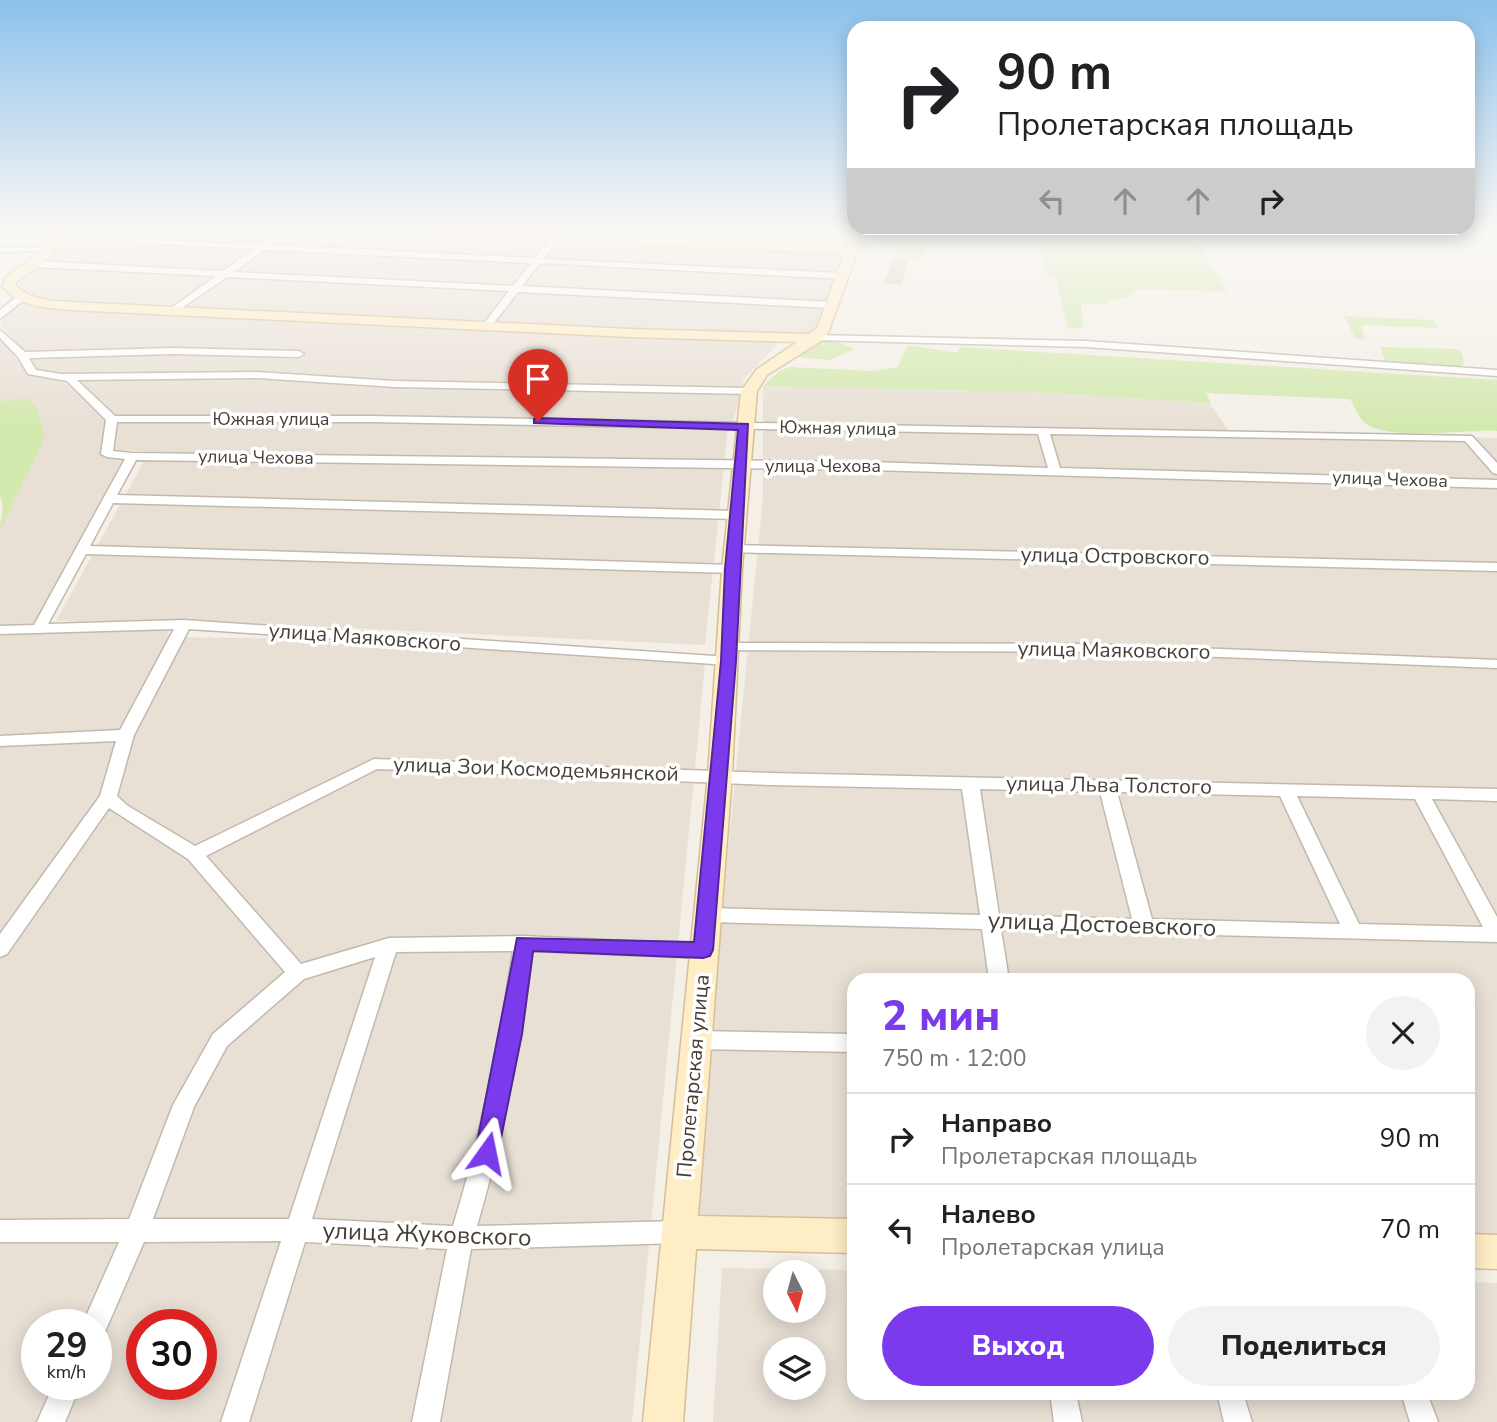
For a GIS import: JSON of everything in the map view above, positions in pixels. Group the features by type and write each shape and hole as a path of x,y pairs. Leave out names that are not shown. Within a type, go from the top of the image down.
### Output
{"street":[{"path":"19,295 42,302 173,311 816,338 1086,344 1497,373"},
{"path":"173,311 195,295"},
{"path":"487,326 510,295"},
{"path":"652,295 831,305"},
{"path":"58,377 257,375 395,384 749,391 762,372 816,338 823,330 835,295"},
{"path":"0,316 12,302 22,298"},
{"path":"0,333 22,355 32,372 70,379 112,419"},
{"path":"22,355 173,351 299,354"},
{"name":"Пролетарская улица","path":"663,1422 720,775 736,515 749,391"},
{"name":"Южная улица","path":"112,419 371,419 1468,438 1497,470"},
{"name":"улица Чехова","path":"112,419 107,454 132,456 1325,477 1497,484"},
{"path":"1043,431 1055,472"},
{"path":"39,628 132,456"},
{"path":"108,499 736,515"},
{"name":"улица Островского","path":"79,550 733,559 1175,557 1497,567"},
{"path":"0,949 108,797 126,735 184,624"},
{"name":"улица Маяковского","path":"0,630 184,624 729,654 1092,648 1497,664"},
{"path":"0,741 126,735"},
{"name":"улица Зои Космодемьянской","path":"194,854 374,764 720,775"},
{"name":"улица Льва Толстого","path":"720,775 1497,795"},
{"path":"970,782 998,973"},
{"path":"1107,785 1144,926"},
{"path":"1285,789 1353,931"},
{"path":"1420,793 1497,935"},
{"path":"108,797 122,810 194,854 297,973"},
{"name":"улица Достоевского","path":"708,915 1497,935"},
{"path":"426,1422 461,1238 487,1153 511,1034 524,943"},
{"path":"102,1309 137,1230 184,1105 220,1040 297,973 389,944 524,943 703,950"},
{"path":"235,1422 389,944"},
{"path":"695,1040 847,1043"},
{"name":"улица Жуковского","path":"0,1231 296,1230 461,1238 680,1231 847,1236"},
{"path":"1475,1251 1497,1252"},
{"path":"51,1422 61,1400"},
{"path":"1064,1400 1068,1422"},
{"path":"1232,1400 1238,1422"},
{"path":"1416,1400 1424,1422"}],"shaded area":[{"path":"31,295 830,295 813,335 788,333 744,379 733,422 373,416 113,418 82,386 84,375 36,371 32,358 0,325 16,305 42,298"},
{"path":"0,336 21,365 35,375 59,380 72,387 106,417 112,429 107,454 132,456 39,628 0,630 0,521 7,513 11,404 0,401"},
{"path":"763,386 1032,392 1209,403 1229,431 1497,438 1497,1235 1475,1235 1475,973 847,973 847,1220 692,1217 763,497"},
{"path":"355,420 728,427 705,645 221,622 56,621 149,452 109,449 116,422"},
{"path":"168,626 169,637 374,640 705,664 632,1422 0,1422 0,633"},
{"path":"722,1268 763,1269 763,1323 826,1323 826,1270 847,1270 847,1400 1475,1400 1475,1282 1497,1283 1497,1422 713,1422"}],"green space":[{"path":"1060,295 1130,295 1106,301 1110,305 1081,303 1083,328 1068,329"},
{"path":"1344,316 1433,320 1439,328 1361,325 1365,340 1355,338"},
{"path":"822,341 836,341 855,349 830,360 798,357"},
{"path":"907,346 951,352 958,352 960,347 1497,380 1497,431 1389,432 1364,422 1350,399 1206,393 1211,403 1032,392 763,386 778,372 789,367 873,371 898,367"},
{"path":"1380,347 1457,349 1462,353 1464,363 1460,369 1386,363"},
{"path":"28,398 35,405 45,437 0,532 3,506 0,496 0,401"}],"route":[{"path":"487,1153 511,1034 524,943 703,950 729,661 732,569 744,426 538,421"}]}
